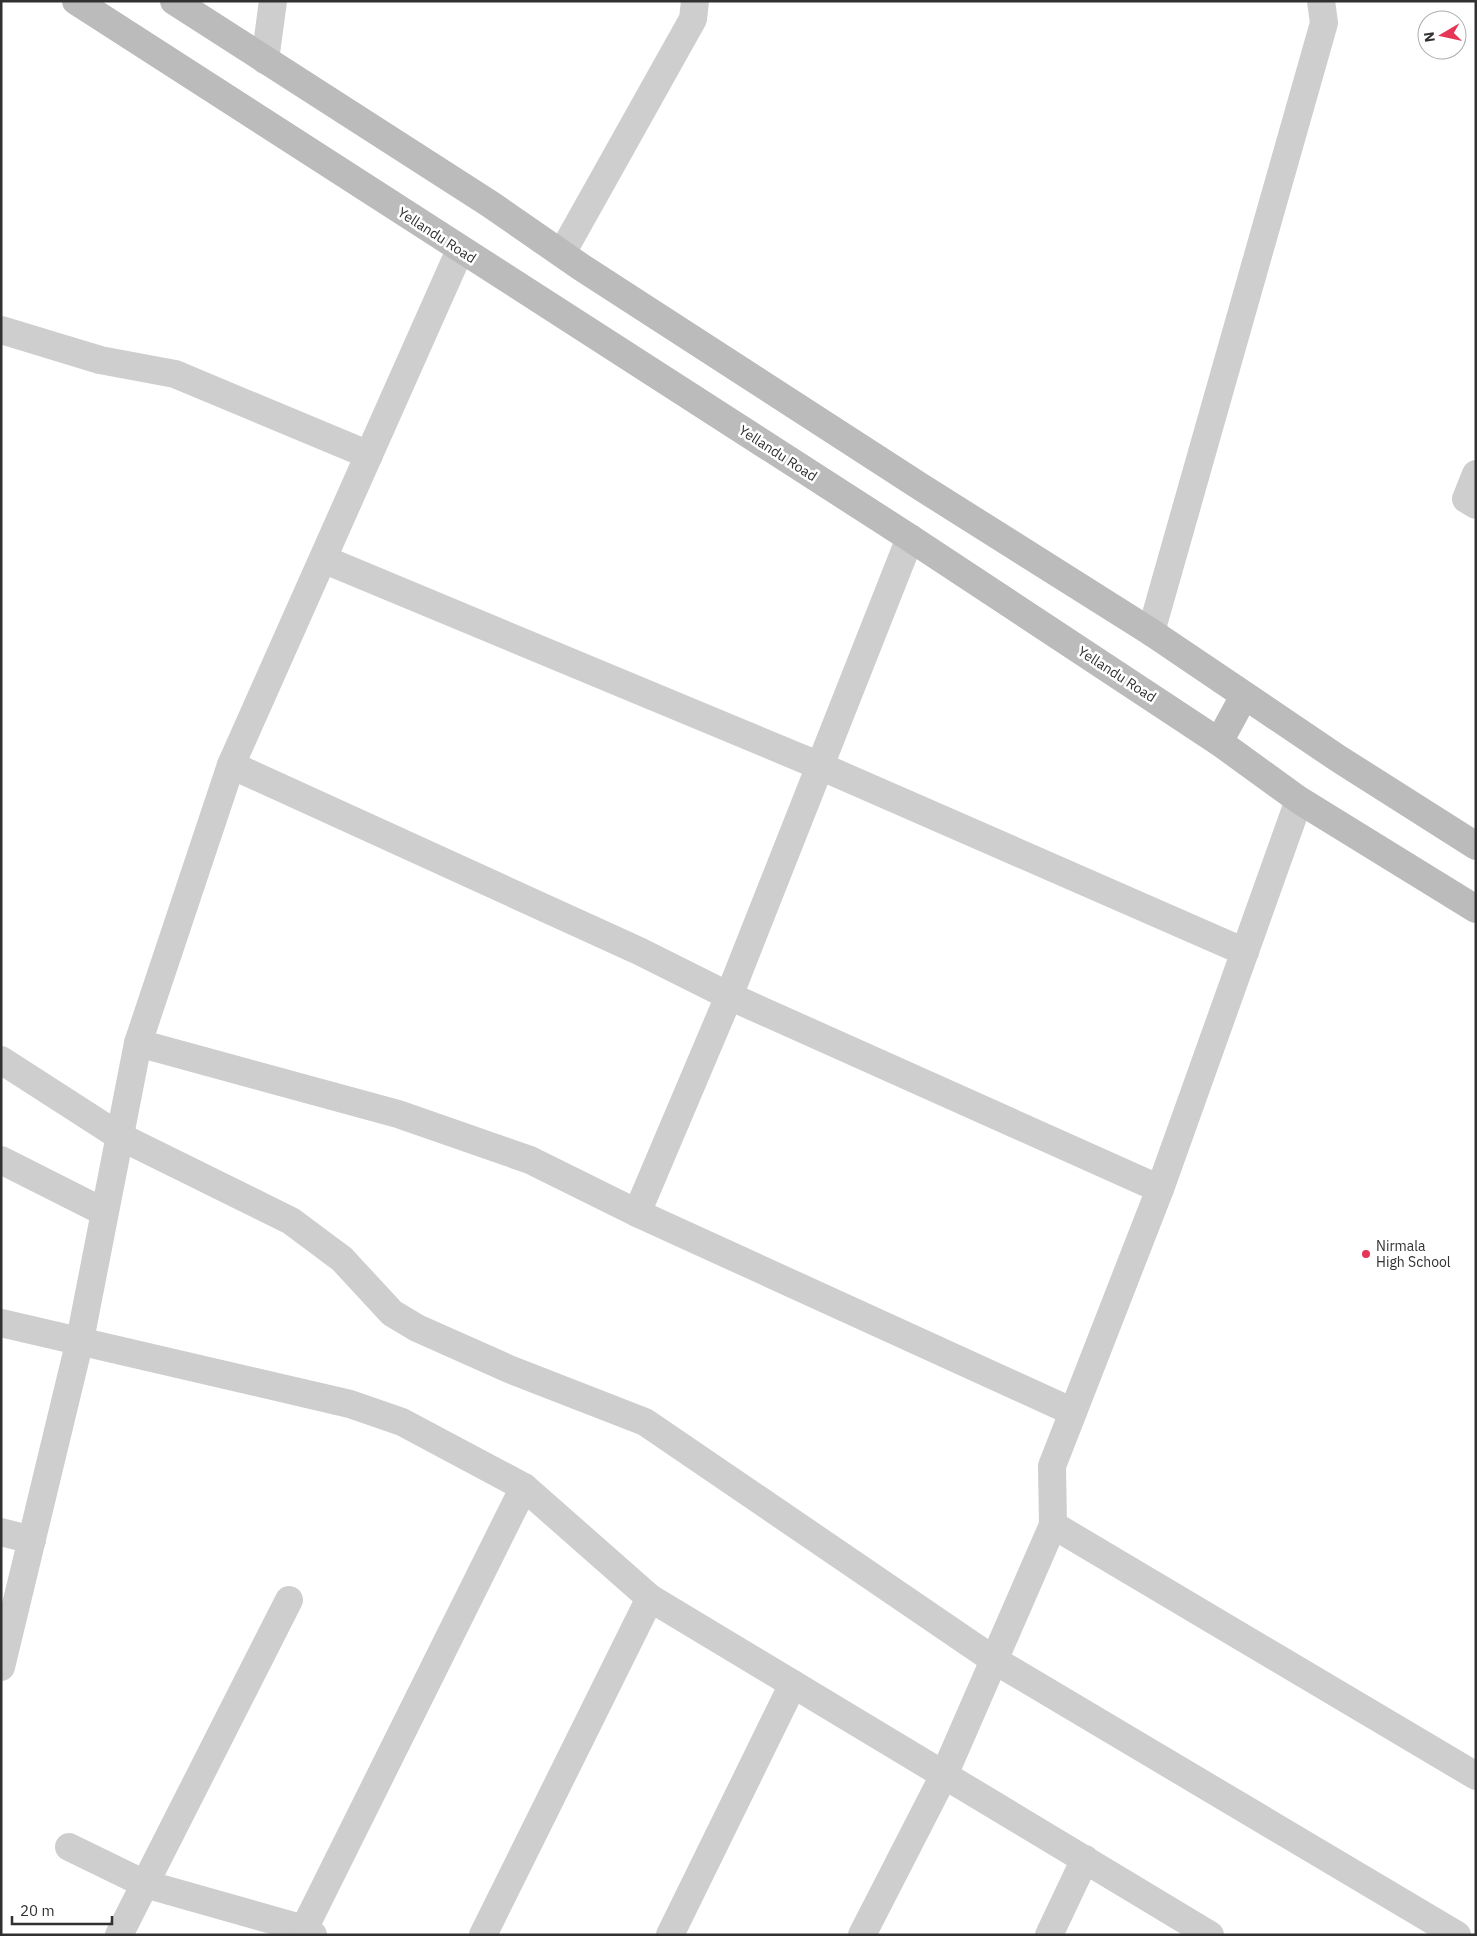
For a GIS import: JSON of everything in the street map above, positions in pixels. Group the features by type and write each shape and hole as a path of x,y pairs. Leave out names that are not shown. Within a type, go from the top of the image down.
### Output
{"main road":[{"path":"174,1 490,204 920,487 1151,632 1339,759 1476,846"},
{"name":"Yellandu Road","path":"91,5 460,250 910,538 1219,742 1299,800 1476,909"},
{"path":"1219,742 1244,696"}],"street":[{"path":"265,60 273,1"},
{"path":"562,253 693,19 695,1"},
{"path":"1151,632 1324,23 1321,1"},
{"path":"1,1667 80,1340 138,1043 231,765 460,250"},
{"path":"1,330 100,360 176,374 369,455"},
{"path":"1476,474 1466,499 1476,505"},
{"path":"637,1213 729,996 910,538"},
{"path":"323,559 820,766 1245,952"},
{"path":"231,765 639,951 729,996 1160,1189"},
{"path":"862,1935 944,1775 1053,1525 1052,1466 1160,1189 1299,800"},
{"path":"138,1043 407,1117 530,1160 637,1213 1073,1412"},
{"path":"1,1060 119,1136 290,1221 342,1259 392,1313 417,1328 509,1369 646,1422 994,1660 1457,1935"},
{"path":"1,1160 104,1212"},
{"path":"1,1323 350,1404 402,1422 524,1487 650,1598 1210,1935"},
{"path":"69,1847 144,1884 306,1933 524,1487"},
{"path":"1053,1525 1476,1776"},
{"path":"1,1532 32,1540"},
{"path":"483,1935 650,1598"},
{"path":"119,1935 289,1600"},
{"path":"670,1935 793,1684"},
{"path":"1049,1935 1085,1859"}],"place":[{"name":"Nirmala High School","path":"1366,1254"}]}
